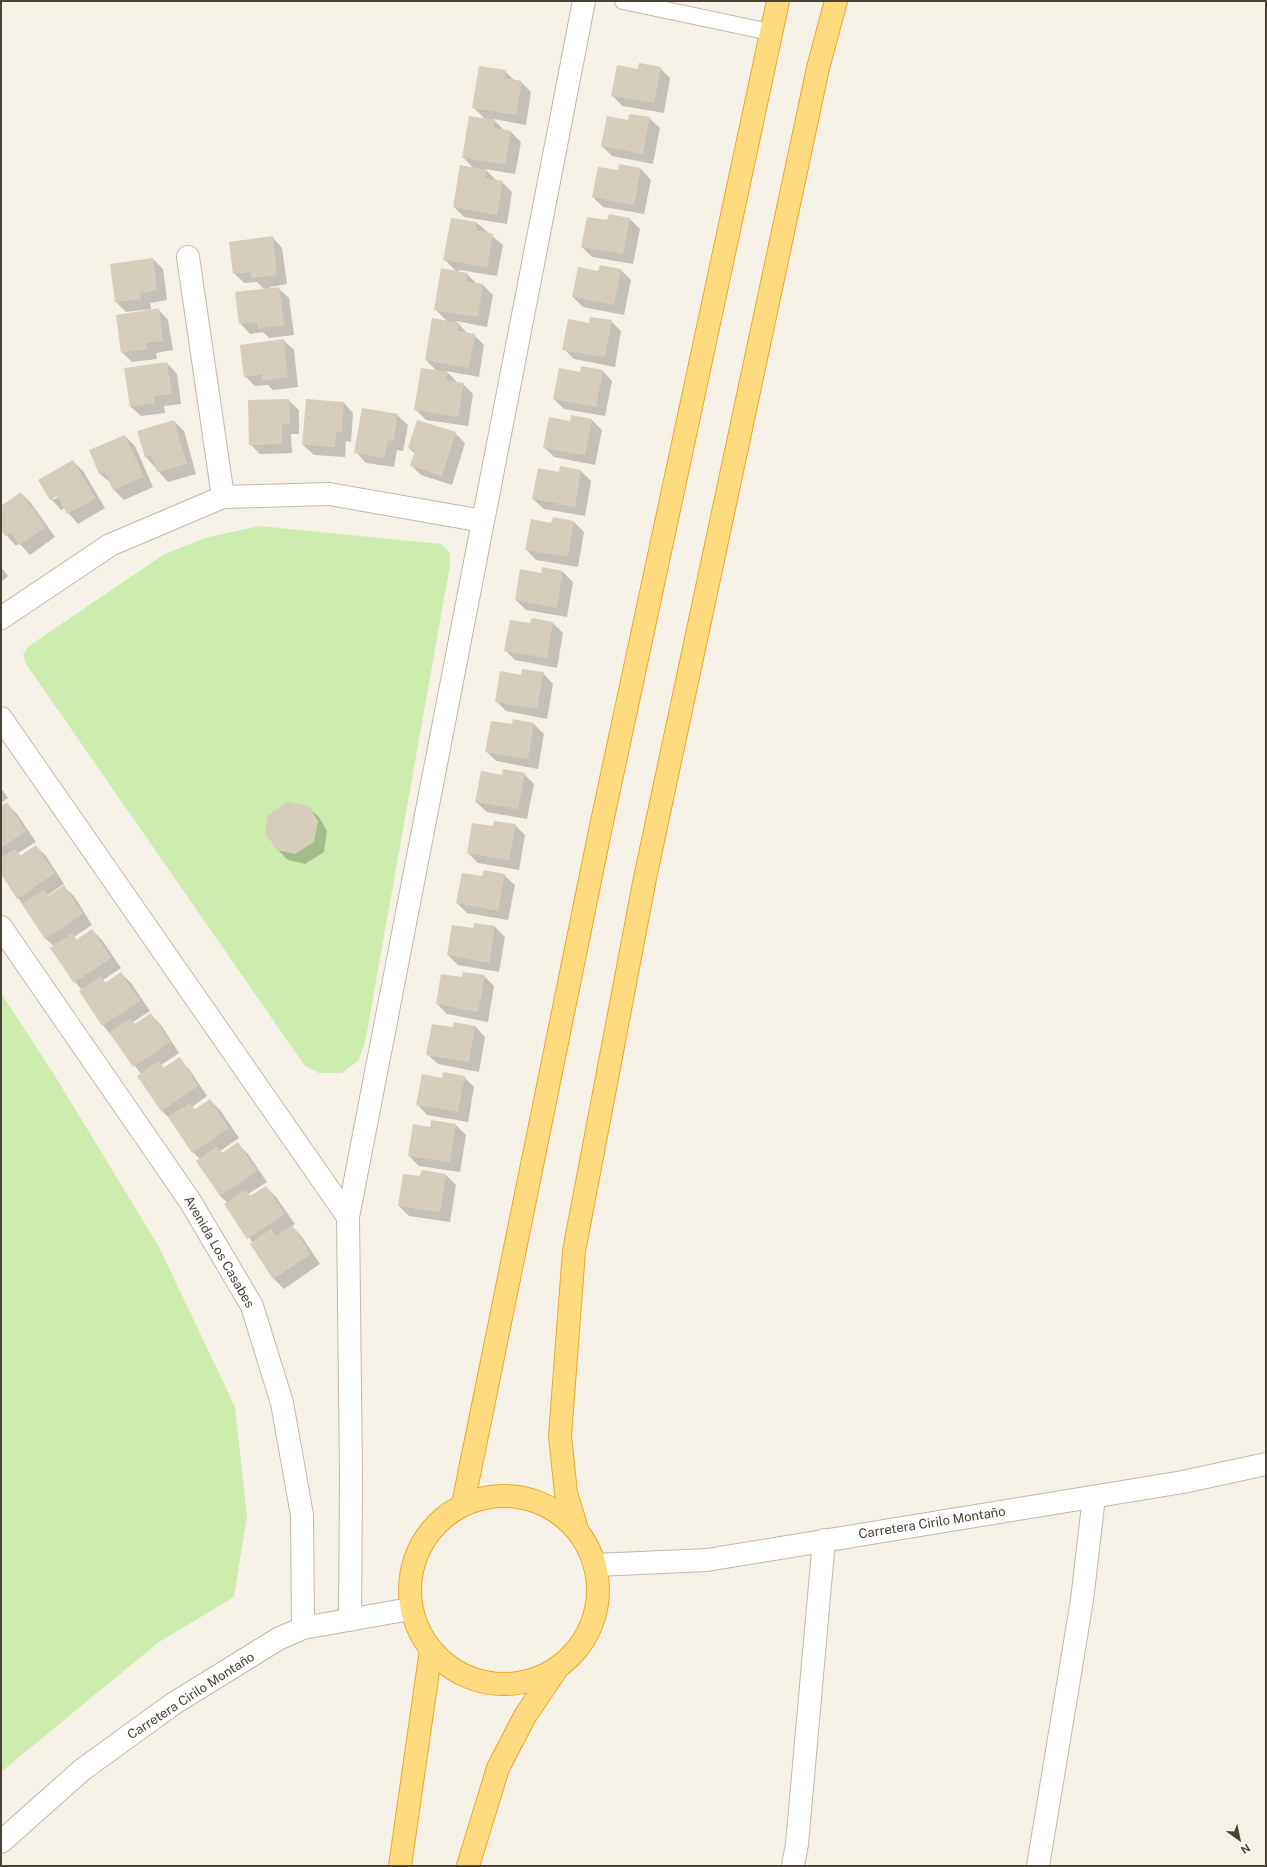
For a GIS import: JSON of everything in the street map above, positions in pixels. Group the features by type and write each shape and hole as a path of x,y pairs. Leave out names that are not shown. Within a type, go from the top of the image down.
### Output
{"highway":[{"path":"463,1504 602,824 770,32 778,1"},
{"path":"468,1866 498,1768 525,1716 558,1668 581,1646 595,1618 600,1587 596,1565 577,1529 566,1493 560,1436 574,1251 647,870 815,84 836,1"},
{"path":"558,1668 531,1681 499,1685 469,1678 442,1663 422,1639 410,1609 409,1578 418,1548 436,1522 463,1504 493,1495 524,1497 554,1508 577,1529"},
{"path":"400,1866 431,1650"}],"street":[{"path":"350,1620 351,1475 348,1217 584,1"},
{"path":"188,257 223,497"},
{"path":"1,618 110,545 223,497 329,494 483,521"},
{"path":"1,718 348,1217"},
{"name":"Avenida Los Casabes","path":"1,927 190,1201 252,1306 282,1403 302,1515 303,1628"},
{"name":"Carretera Cirilo Montaño","path":"596,1565 707,1560 1183,1482 1266,1464"},
{"path":"1038,1866 1082,1600 1094,1497"},
{"path":"794,1866 824,1540"},
{"name":"Carretera Cirilo Montaño","path":"1,1842 82,1770 173,1704 278,1639 303,1628 410,1609"}],"lane":[{"path":"623,1 770,32"}],"green space":[{"path":"259,526 441,544 450,553 450,565 365,1043 358,1061 342,1073 319,1073 305,1066 26,664 23,655 29,646 163,555 205,538"},
{"path":"1,993 55,1076 159,1247 235,1407 247,1516 234,1597 159,1642 1,1772"}],"building":[{"path":"639,63 661,67 654,103 611,96 617,65 638,69"},
{"path":"479,66 506,70 505,78 522,81 516,115 472,108"},
{"path":"629,114 650,117 643,154 601,146 607,116 628,120"},
{"path":"469,116 495,120 494,128 511,131 505,164 462,158"},
{"path":"619,164 641,168 634,205 592,197 598,167 618,170"},
{"path":"460,165 487,170 485,178 503,181 497,215 453,207"},
{"path":"609,214 630,218 623,254 581,247 587,217 607,220"},
{"path":"451,218 477,222 476,230 493,234 487,267 443,260"},
{"path":"273,236 277,275 251,278 251,272 233,274 229,242"},
{"path":"153,258 157,290 140,293 141,299 115,302 110,264"},
{"path":"600,265 621,269 614,305 572,297 578,267 598,271"},
{"path":"441,268 467,273 466,281 483,284 478,317 434,310"},
{"path":"279,287 284,325 258,329 257,322 239,324 235,292"},
{"path":"159,308 163,341 146,343 147,349 121,353 116,315"},
{"path":"590,317 612,320 605,357 562,350 568,319 589,323"},
{"path":"432,318 459,323 457,331 475,334 469,368 425,360"},
{"path":"284,339 288,377 262,381 262,374 244,377 240,345"},
{"path":"167,362 172,394 155,396 155,403 130,407 124,368"},
{"path":"581,366 603,370 596,407 553,399 559,368 580,372"},
{"path":"421,368 448,372 446,380 464,383 458,417 414,410"},
{"path":"289,399 290,424 282,424 282,444 249,445 248,400"},
{"path":"306,399 344,402 342,432 336,432 335,447 302,445"},
{"path":"362,408 398,414 393,441 388,440 384,458 354,453"},
{"path":"571,415 592,419 585,455 543,448 549,417 570,421"},
{"path":"174,420 187,464 157,472 151,455 145,458 137,431"},
{"path":"417,420 456,432 442,476 410,466 415,450 408,448"},
{"path":"125,435 144,477 113,490 105,472 99,474 89,450"},
{"path":"73,460 96,498 67,514 57,496 50,500 38,480"},
{"path":"560,466 581,470 575,507 532,499 538,468 559,472"},
{"path":"21,492 46,527 19,545 11,533 5,536 1,530 1,506"},
{"path":"553,517 574,521 568,557 525,550 531,519 551,523"},
{"path":"542,567 563,571 557,608 515,600 520,569 541,573"},
{"path":"532,618 553,622 547,658 504,651 510,620 530,623"},
{"path":"522,669 544,672 537,709 495,702 500,671 521,675"},
{"path":"513,719 534,723 528,759 485,752 491,721 512,724"},
{"path":"503,769 525,773 518,809 475,802 481,771 502,775"},
{"path":"7,802 26,831 1,848 1,806"},
{"path":"288,802 309,806 318,821 314,842 295,854 277,850 265,833 268,815"},
{"path":"494,821 516,824 509,860 467,853 472,823 493,826"},
{"path":"36,845 55,873 17,899 1,874 1,858 15,849 20,856"},
{"path":"484,870 505,874 498,911 456,903 462,873 482,876"},
{"path":"64,885 83,914 45,939 22,904 44,890 48,896"},
{"path":"474,923 495,926 489,963 447,955 452,925 473,928"},
{"path":"92,929 111,958 74,983 50,948 72,933 76,940"},
{"path":"121,972 140,1001 102,1026 79,991 101,976 105,983"},
{"path":"463,972 485,975 478,1012 436,1004 441,974 462,977"},
{"path":"151,1013 170,1042 133,1067 109,1032 131,1018 135,1024"},
{"path":"454,1022 475,1026 469,1062 426,1055 432,1024 453,1027"},
{"path":"180,1057 198,1086 161,1111 137,1076 159,1061 163,1068"},
{"path":"443,1072 465,1076 458,1112 416,1105 422,1074 442,1078"},
{"path":"210,1099 229,1128 192,1153 168,1117 190,1103 194,1110"},
{"path":"431,1120 456,1124 450,1162 408,1156 413,1124 430,1127"},
{"path":"238,1142 257,1171 220,1196 196,1161 217,1146 222,1153"},
{"path":"422,1170 446,1174 440,1212 398,1206 403,1174 420,1176"},
{"path":"266,1186 285,1214 247,1239 224,1204 246,1190 250,1196"},
{"path":"292,1225 311,1254 273,1279 250,1244 271,1229 276,1236"}]}
